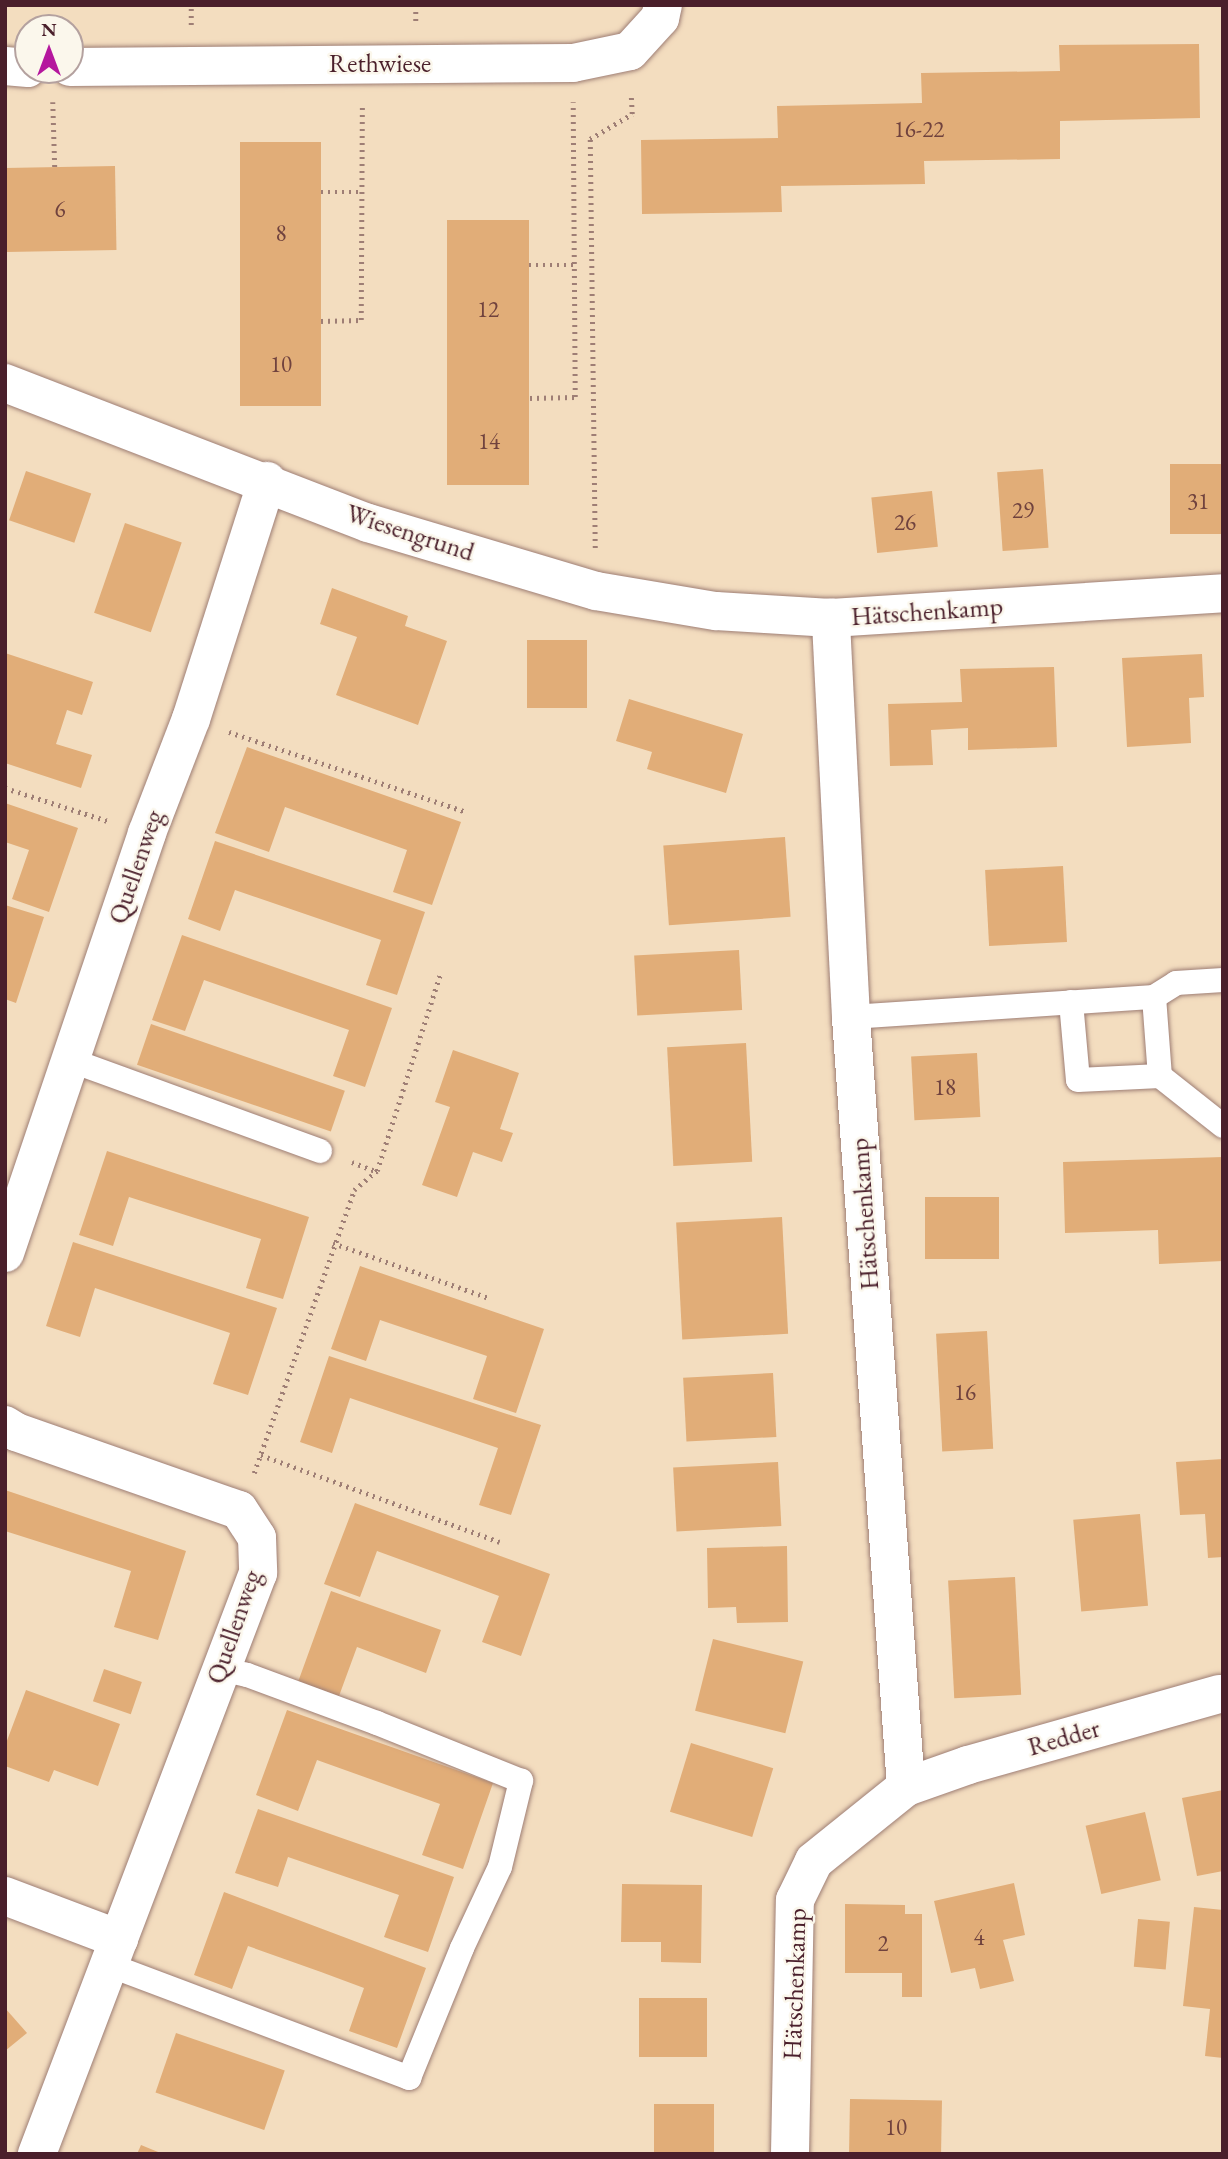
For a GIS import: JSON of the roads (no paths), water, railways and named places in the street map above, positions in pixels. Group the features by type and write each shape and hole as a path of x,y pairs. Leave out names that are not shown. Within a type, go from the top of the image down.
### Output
{"street":[{"name":"Rethwiese","path":"84,74 362,64 573,63 630,51 660,18 663,5"},
{"name":"Wiesengrund","path":"5,383 267,481 368,523 596,591 716,611 831,618"},
{"name":"Quellenweg","path":"5,1253 147,834 191,719 267,481"},
{"name":"Hätschenkamp","path":"790,2154 795,1899 814,1861 906,1787 851,1017 831,618 1223,593"},
{"name":"Quellenweg","path":"5,1425 16,1432 239,1510 257,1538 258,1573 37,2154"},
{"name":"Redder","path":"906,1787 968,1765 1221,1693"},
{"path":"5,1896 114,1952"}],"lane":[{"path":"851,1017 1154,997 1176,983 1223,980"},
{"path":"1154,997 1160,1076"},
{"path":"1071,1002 1078,1080 1160,1076 1223,1126"},
{"path":"70,1060 320,1151"},
{"path":"114,1952 409,2078 462,1948 500,1867 522,1781 377,1723 247,1675 221,1669"}]}
